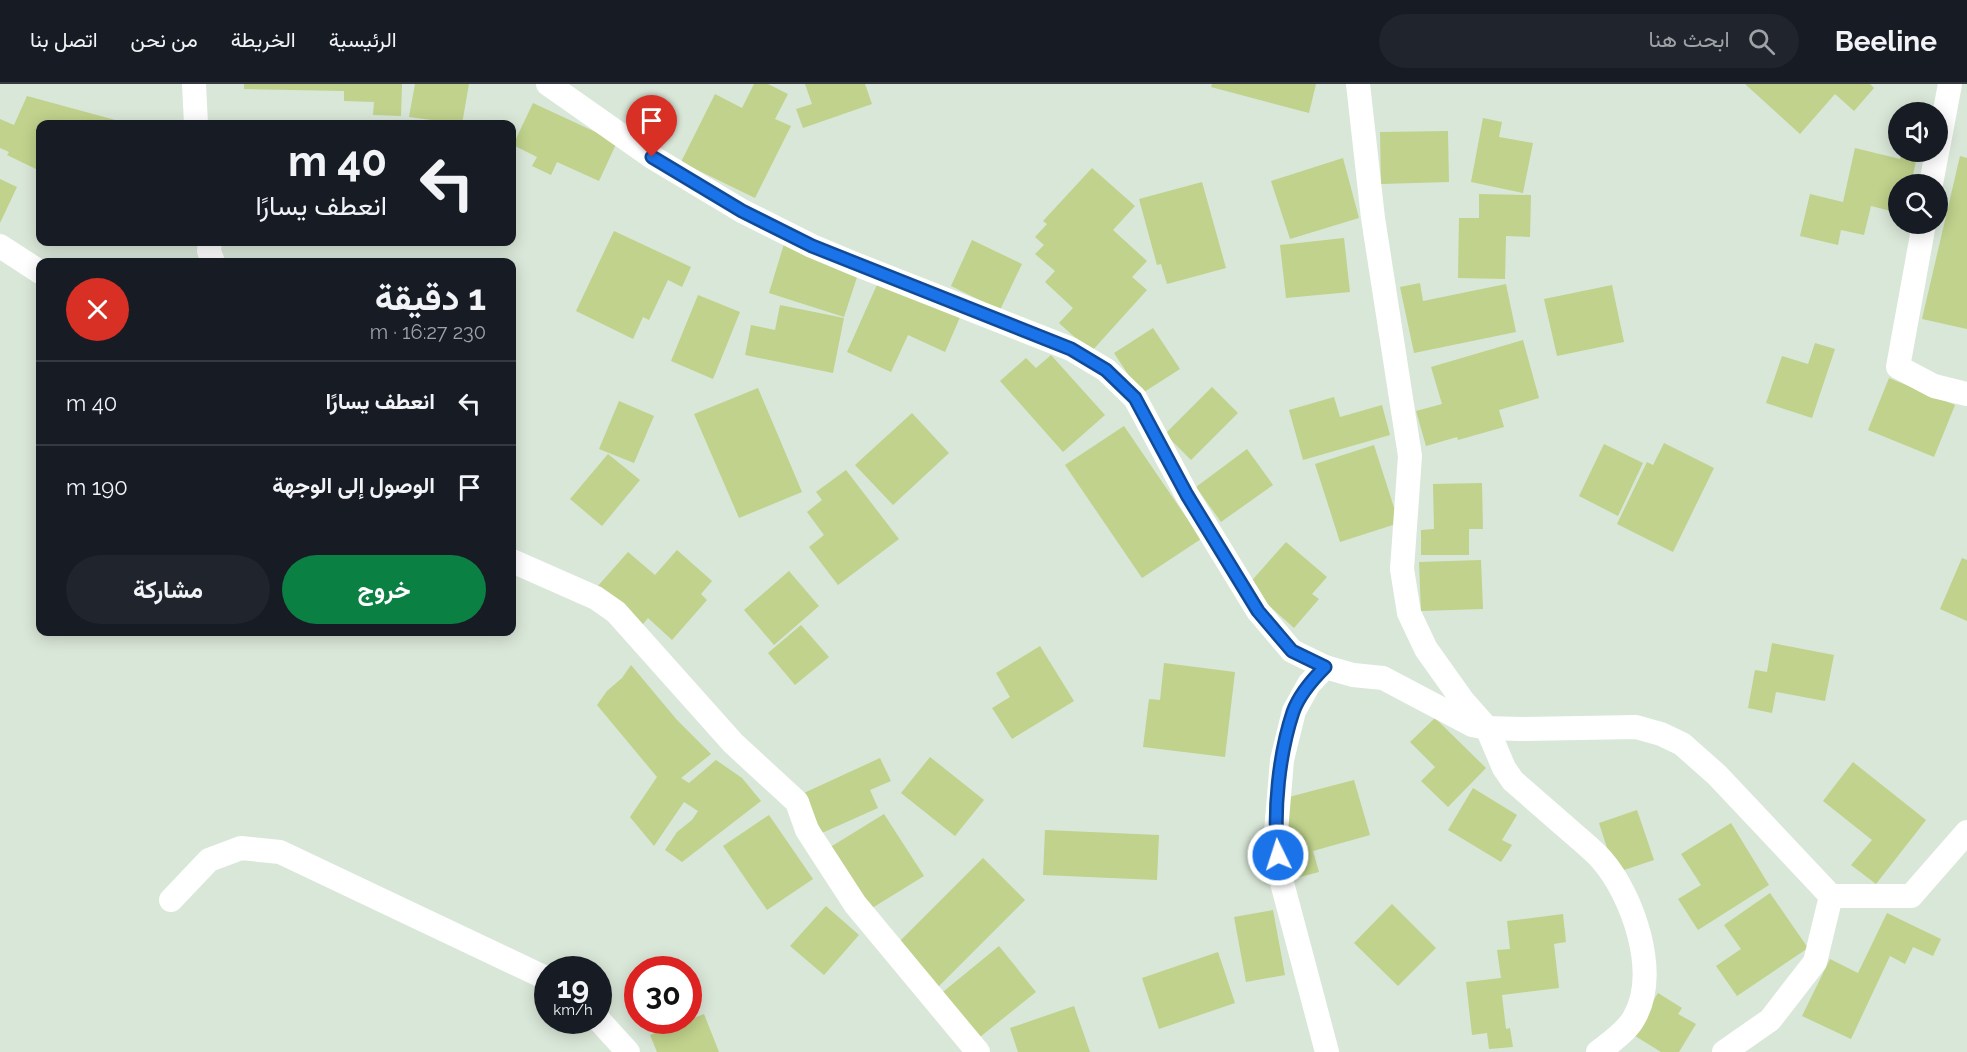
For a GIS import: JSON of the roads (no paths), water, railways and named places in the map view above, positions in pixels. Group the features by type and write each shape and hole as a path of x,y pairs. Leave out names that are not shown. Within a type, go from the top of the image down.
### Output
{"street":[{"path":"194,84 196,120"},
{"path":"548,84 652,157 742,211 834,255 1071,349 1106,370 1135,398 1187,495 1258,611 1292,651 1325,667 1353,675 1383,678 1472,725 1487,728 1635,727 1661,734 1682,744 1717,776 1831,896 1911,896 1967,832"},
{"path":"1358,84 1373,218 1410,456 1402,569 1410,613 1426,649 1463,701 1487,728 1504,768 1513,781 1602,859 1629,905 1643,952 1645,976 1642,995 1634,1018 1598,1052"},
{"path":"1947,102 1950,84"},
{"path":"1922,234 1898,367 1934,386 1967,394"},
{"path":"0,246 36,269"},
{"path":"516,563 596,598 616,612 733,743 797,802 807,830 855,904 978,1052"},
{"path":"1325,667 1309,684 1294,711 1282,759 1276,832 1281,879 1327,1052"},
{"path":"171,900 209,860 241,848 280,852 534,972"},
{"path":"1724,1052 1770,1020 1815,962 1831,896"},
{"path":"612,1034 628,1052"}]}
